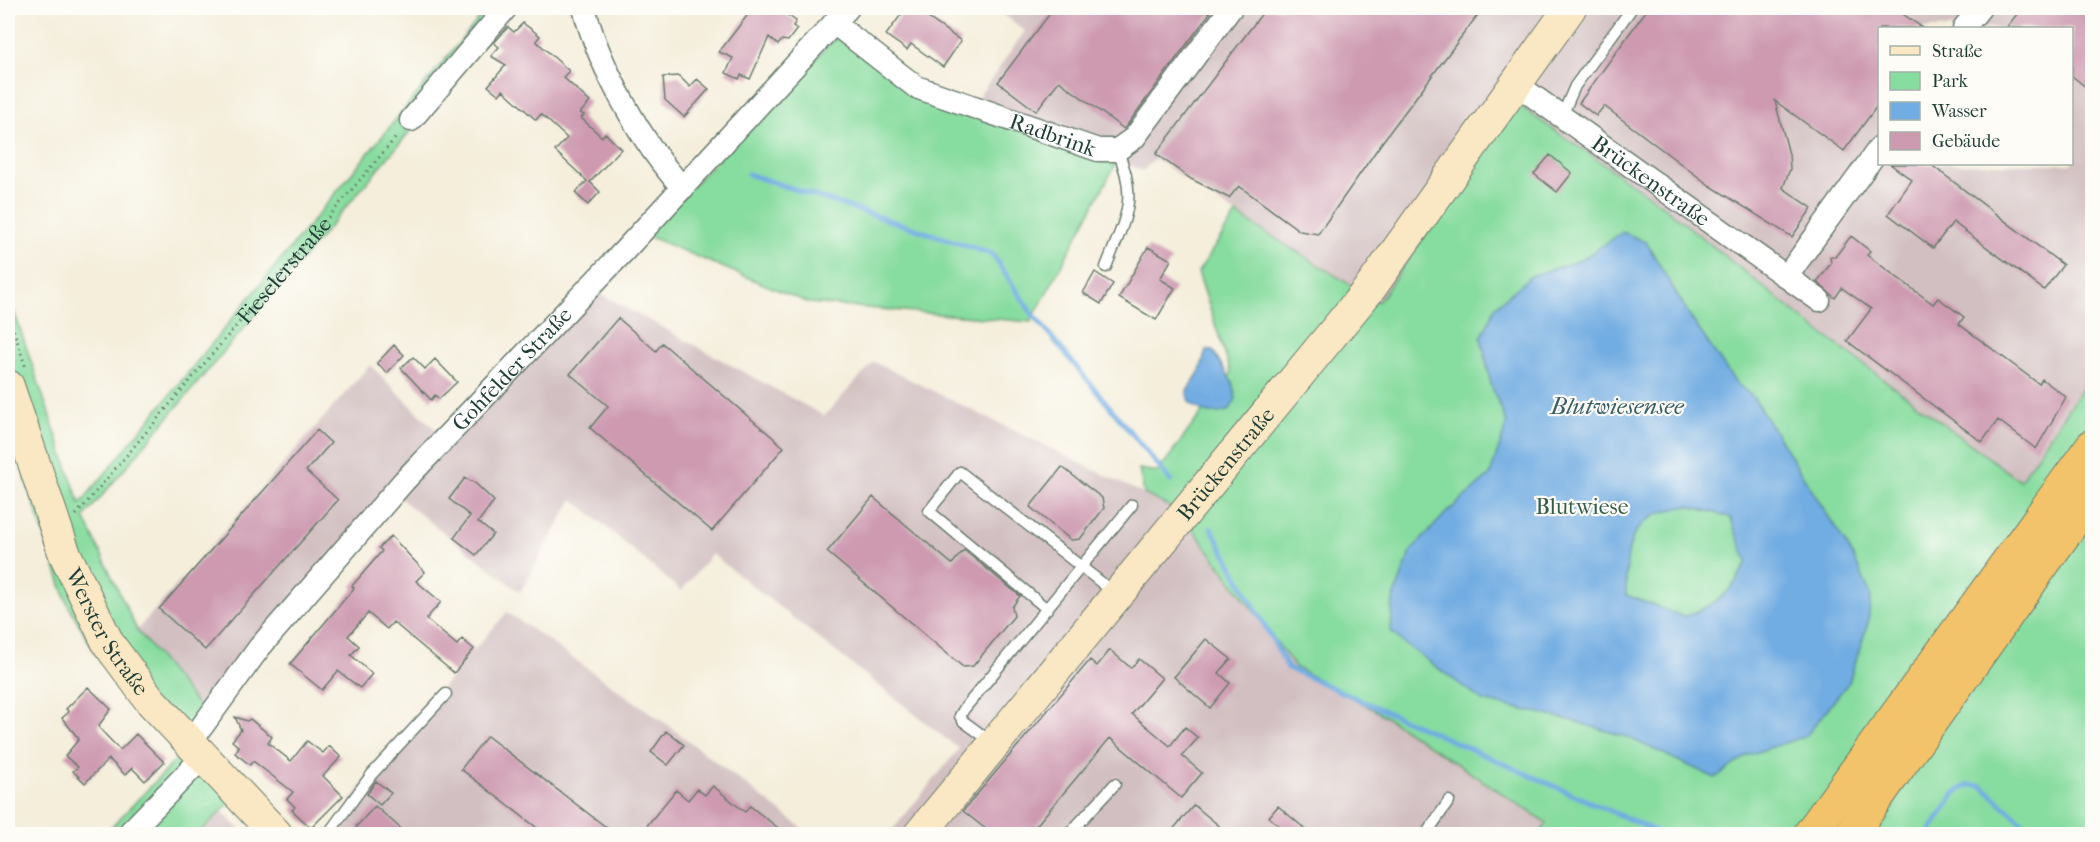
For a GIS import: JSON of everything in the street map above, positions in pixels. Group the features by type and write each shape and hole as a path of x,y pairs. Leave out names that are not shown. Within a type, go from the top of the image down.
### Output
{"highway":[{"path":"1810,834 2092,446"},
{"path":"1851,834 2092,495"}],"main road":[{"name":"Brückenstraße","path":"921,834 1371,287 1570,8"},
{"name":"Werster Straße","path":"18,381 61,543 88,607 122,664 150,700 276,834"}],"street":[{"path":"411,120 506,8"},
{"path":"584,8 592,41 611,77 662,166 683,188"},
{"name":"Radbrink","path":"841,15 916,87 1098,150 1117,150 1134,138 1231,8"},
{"name":"Gohfelder Straße","path":"128,834 196,750 258,648 404,481 683,188 841,15"},
{"name":"Brückenstraße","path":"1516,84 1819,300"},
{"path":"1786,276 1878,150"}],"lane":[{"path":"1562,116 1575,86 1632,8"},
{"path":"1106,267 1128,210 1128,173 1117,150"},
{"path":"1047,609 929,511 960,472 1119,596"},
{"path":"995,745 963,721 960,716 1132,505"},
{"path":"328,834 372,774 446,694"},
{"path":"1069,834 1115,784"},
{"path":"1426,834 1449,801"}],"path":[{"name":"Fieselerstraße","path":"72,504 76,515 411,120"},
{"path":"8,313 18,381"}],"shaded area":[{"path":"995,8 2092,8 2092,373 1963,567 1378,302 1236,214 1155,158 1143,171 1118,160 968,112 1025,31"},
{"path":"588,287 824,416 874,362 1172,508 1193,529 1295,667 1378,712 1547,823 1540,834 889,834 959,749 712,554 681,591 573,499 520,592 397,496 203,712 137,630 370,365 442,436"},
{"path":"507,612 665,723 810,834 331,834 370,772"},
{"path":"222,811 244,834 198,834"}],"green space":[{"path":"481,16 495,31 84,517 137,630 203,712 180,741 107,656 101,663 67,603 8,427 8,294 80,504"},
{"path":"836,37 916,92 1118,160 1031,322 809,303 645,235"},
{"name":"Blutwiese","path":"1518,105 1658,202 1808,323 2020,481 2092,373 2092,834 1540,834 1547,823 1378,712 1295,667 1193,529 1172,508 1144,494 1139,469 1158,472 1231,373 1198,272 1236,214 1378,302"},
{"path":"189,746 238,795 198,834 105,834"}],"water":[{"name":"Blutwiesensee","path":"1623,232 1646,242 1691,318 1735,382 1753,397 1851,552 1871,595 1868,623 1849,682 1806,736 1748,755 1715,778 1627,737 1566,719 1483,701 1402,642 1391,631 1393,600 1411,551 1445,514 1490,475 1507,423 1491,385 1481,338 1496,306 1531,276 1581,260","holes":["1689,506 1730,517 1747,562 1735,583 1722,597 1684,617 1626,595 1627,559 1630,545 1635,533 1643,524 1654,516 1669,510"]},
{"path":"1206,350 1213,351 1232,382 1236,398 1230,410 1208,413 1189,402 1187,391 1200,371"}],"building":[{"path":"753,8 777,8 796,21 793,26 797,29 788,41 782,40 778,45 769,37 750,79 741,75 739,79 726,73 733,58 719,52"},
{"path":"906,8 934,8 927,17 961,41 943,67 911,44 907,50 886,35"},
{"path":"1054,8 1203,8 1210,13 1124,129 1059,81 1036,111 998,82"},
{"path":"1266,8 1483,8 1383,141 1318,234 1300,231 1239,186 1229,198 1191,179 1156,154"},
{"path":"1648,8 1894,8 1922,27 1878,27 1878,105 1844,151 1775,101 1789,154 1790,169 1783,188 1812,208 1792,237 1709,185 1604,106 1596,116 1579,103"},
{"path":"2022,8 2092,8 2092,92 2073,77 2073,27 2007,27"},
{"path":"523,23 540,36 536,41 569,71 563,77 590,102 580,113 584,115 581,118 602,137 605,133 621,149 590,182 600,192 588,205 575,193 587,181 555,151 567,138 541,114 536,120 503,90 499,95 488,86 506,65 491,56 499,47 494,43 508,27 514,32"},
{"path":"679,76 690,87 697,79 709,89 684,117 665,100 663,77"},
{"path":"1550,155 1572,173 1557,192 1534,174"},
{"path":"1891,165 1931,165 2063,265 2044,290 1953,222 1933,248 1888,214 1912,180"},
{"path":"1851,236 1870,251 1867,255 1933,304 1938,298 1964,317 1959,324 2039,384 2042,379 2066,397 2036,449 1998,420 1982,442 1847,341 1871,309 1842,288 1835,298 1817,282 1831,263 1830,257 1835,257"},
{"path":"1148,247 1171,260 1160,279 1175,288 1156,320 1119,298"},
{"path":"1095,272 1113,284 1101,304 1083,293"},
{"path":"618,318 656,351 662,343 784,447 712,531 590,428 608,406 570,374"},
{"path":"394,345 404,355 387,373 377,363"},
{"path":"413,357 425,369 435,359 457,382 439,399 435,395 431,400 401,368"},
{"path":"317,430 331,443 306,471 338,500 205,650 159,609"},
{"path":"1062,467 1102,498 1104,508 1080,539 1071,540 1030,507"},
{"path":"465,478 475,483 494,501 478,522 493,534 476,555 454,538 470,516 449,499"},
{"path":"873,497 952,564 964,550 1020,596 1012,607 1014,616 973,666 963,667 827,552"},
{"path":"391,536 425,572 416,581 441,602 426,619 457,645 462,639 474,649 454,673 393,622 387,629 368,613 348,636 359,646 351,655 372,674 360,688 338,671 322,690 290,664 354,588 352,586 382,551 379,548"},
{"path":"1206,639 1231,659 1219,673 1230,683 1210,708 1174,677"},
{"path":"1110,650 1131,668 1139,659 1162,678 1132,714 1170,746 1185,727 1198,738 1182,756 1202,773 1181,798 1110,738 1029,834 992,834 963,811 1090,660 1097,666"},
{"path":"88,687 111,709 99,725 100,729 120,750 136,734 164,762 145,781 132,768 125,775 109,759 85,783 73,771 78,767 65,756 79,739 62,718 69,712 66,709"},
{"path":"235,717 247,721 250,719 272,737 268,743 291,761 307,741 323,753 329,746 341,757 323,776 343,796 311,828 292,810 295,807 287,799 293,792 253,761 250,765 235,753 239,747 232,741 241,730"},
{"path":"666,731 684,745 668,765 651,752"},
{"path":"487,736 615,834 545,834 461,769"},
{"path":"376,781 391,793 380,805 367,794"},
{"path":"713,786 745,812 750,806 786,834 640,834 676,790 688,800 697,789 705,795"},
{"path":"1194,805 1229,834 1169,834"},
{"path":"375,806 407,834 364,834 356,827"},
{"path":"1278,806 1311,834 1289,834 1269,817"}],"waterway":[{"path":"748,174 992,254 1031,312 1171,481"},
{"path":"1211,528 1288,668 1662,834"},
{"path":"1928,834 1956,792 1969,785 1982,786 2035,834"}]}
